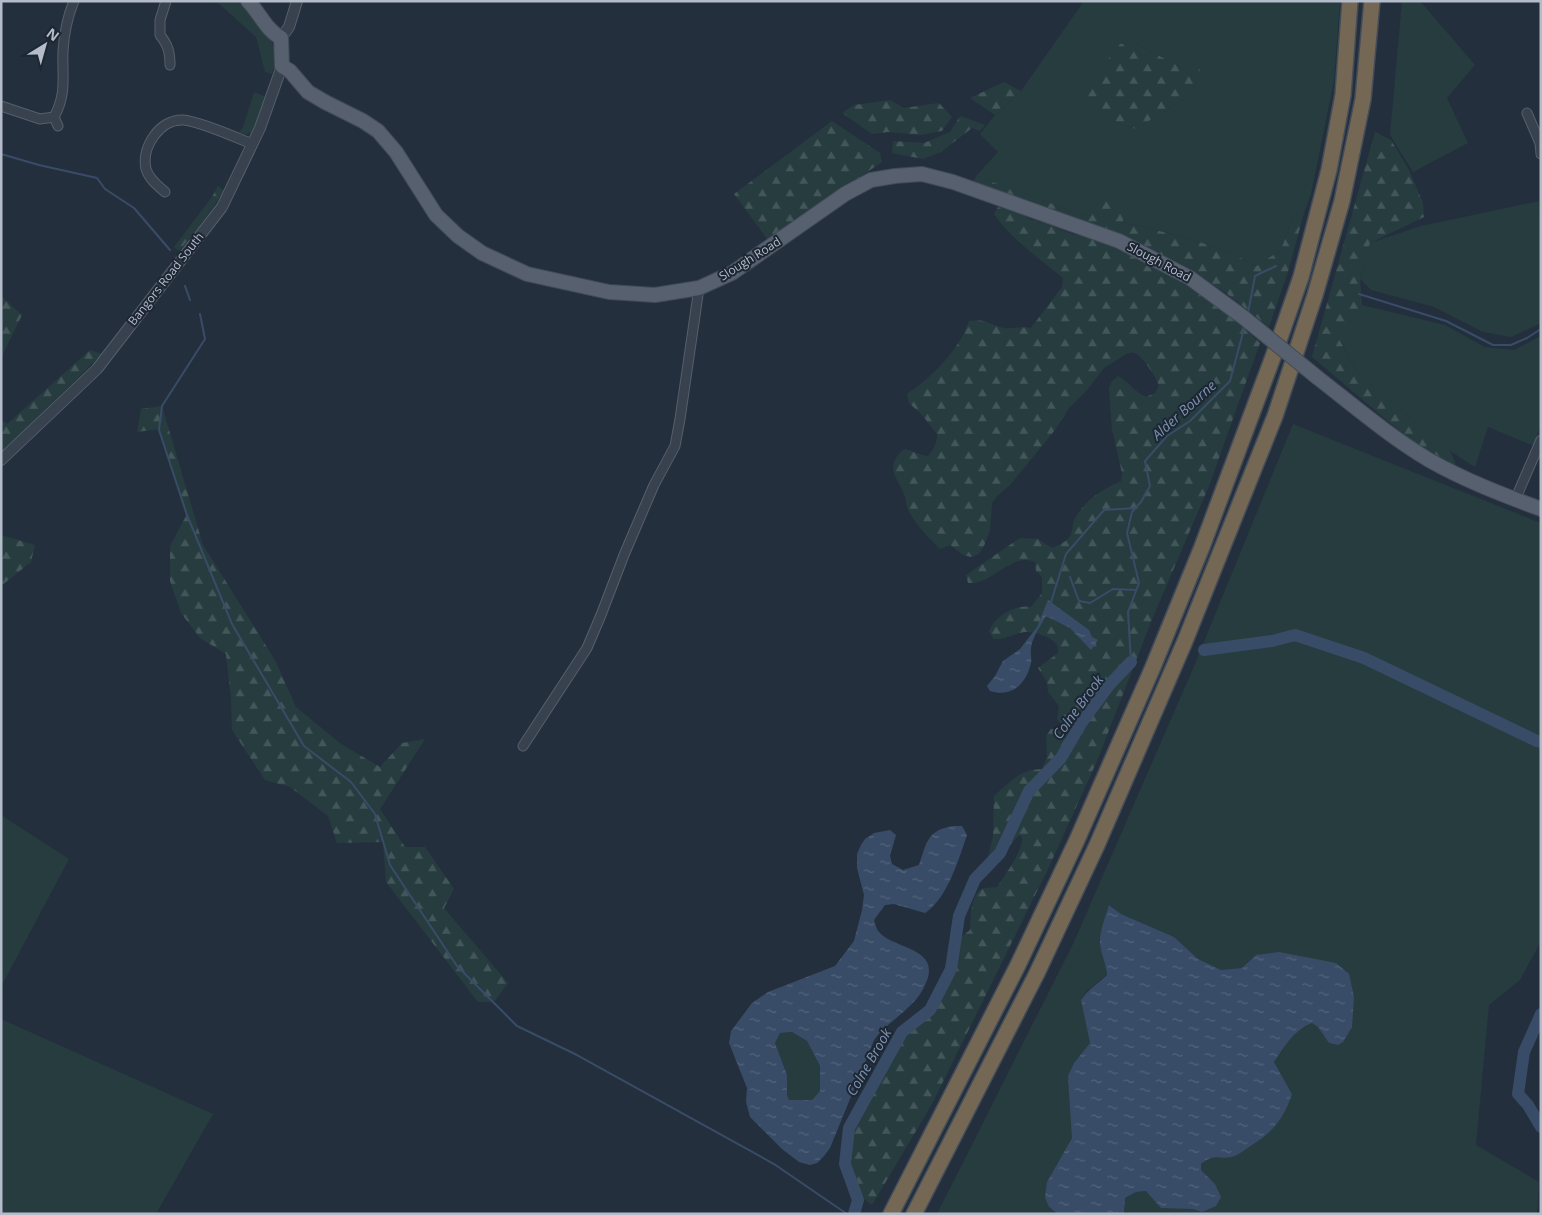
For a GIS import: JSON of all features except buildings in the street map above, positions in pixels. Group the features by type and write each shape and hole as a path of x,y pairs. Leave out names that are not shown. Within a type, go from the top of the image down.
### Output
{"highway":[{"path":"891,1214 1018,965 1077,840 1154,667 1219,503 1301,276 1329,170 1343,95 1350,1"},
{"path":"914,1214 1037,973 1097,845 1185,641 1275,416 1315,295 1342,201 1363,99 1372,1"}],"main road":[{"path":"248,1 274,34 281,38 282,66"},
{"name":"Slough Road","path":"282,66 308,92 378,131 396,152 436,215 458,236 482,254 527,274 610,292 655,295 699,288 732,273 845,194 871,180 922,174 954,182 1119,241 1190,278 1397,440 1429,460 1470,481 1541,509"}],"street":[{"path":"54,117 62,102 63,52 66,23 74,1"},
{"path":"166,1 160,20 160,35 170,52 170,65"},
{"path":"281,38 289,27 297,1"},
{"name":"Bangors Road South","path":"1,460 97,368 222,207 260,128 282,66"},
{"path":"1,106 40,119 54,117"},
{"path":"1527,113 1540,144 1541,154"},
{"path":"54,117 58,126"},
{"path":"166,192 153,181 146,170 146,155 154,134 168,122 183,120 206,126 252,144"},
{"path":"523,746 587,648 650,494 675,446 699,288"},
{"path":"1515,500 1541,440"}],"green space":[{"path":"216,1 242,1 257,20 271,41 276,55 272,74 265,72 256,37"},
{"path":"1084,1 1340,1 1334,81 1311,194 1304,213 1293,216 1281,250 1256,266 1208,245 1123,222 1123,200 1102,194 1091,216 1080,214 976,176 998,152 980,134 995,115 1021,91","holes":["1136,44 1183,68 1199,70 1193,93 1136,129 1104,119"]},
{"path":"1402,1 1420,1 1475,65 1447,98 1468,143 1413,172 1390,135"},
{"path":"1120,44 1136,44 1183,68 1200,69 1193,93 1136,129 1104,119 1079,96"},
{"path":"1004,82 1021,91 995,115 970,98"},
{"path":"254,92 267,97 254,131 245,135 239,132 243,127"},
{"path":"890,100 904,108 939,103 952,117 942,131 921,135 888,132 872,134 842,113 854,105"},
{"path":"960,116 985,125 980,131 972,128 941,152 923,159 892,153 893,141 924,143 950,132"},
{"path":"832,121 880,153 882,162 768,240 734,194"},
{"path":"1375,132 1391,140 1409,170 1423,203 1424,217 1370,243 1360,279 1362,305 1339,339 1358,374 1450,451 1457,467 1409,439 1312,357"},
{"path":"976,176 1080,214 1091,216 1101,193 1124,200 1123,222 1208,245 1256,266 1281,250 1293,216 1304,213 1288,272 1269,327 1226,293 1143,245 973,184"},
{"path":"218,186 224,191 179,251 174,247 212,197"},
{"path":"1539,201 1541,323 1511,337 1483,332 1434,307 1371,290 1360,279 1370,243 1421,226"},
{"path":"998,207 1015,211 1031,220 1072,234 1107,242 1163,270 1227,313 1260,343 1209,486 1151,622 1097,761 1049,867 932,1104 872,1205 860,1196 849,1153 854,1126 904,1033 930,1016 952,976 957,940 970,930 974,898 984,888 997,887 1020,849 1022,837 1019,835 991,867 988,865 987,861 993,836 994,796 1021,774 1042,769 1047,757 1046,736 1051,729 1059,729 1063,726 1057,719 1059,706 1048,692 1047,682 1038,668 1058,653 1055,642 1042,635 1028,632 1001,639 993,639 989,631 996,620 1006,612 1019,607 1031,607 1042,593 1042,577 1036,571 1035,562 1018,561 977,582 968,583 966,575 1020,538 1038,539 1052,548 1068,539 1074,520 1089,500 1101,491 1121,481 1122,473 1112,430 1109,388 1112,381 1118,376 1146,397 1155,393 1159,386 1149,367 1134,352 1126,354 1104,368 1088,389 1069,408 1055,430 1010,485 992,503 990,530 979,554 971,557 963,555 950,545 940,549 918,525 910,514 904,494 895,476 894,461 904,449 928,456 935,446 937,434 922,415 909,403 907,394 944,362 961,339 969,321 983,321 1004,328 1031,328 1062,287 1063,278 1026,248 1001,223 994,214"},
{"path":"1,296 22,315 1,358"},
{"path":"1362,305 1445,325 1485,347 1514,350 1541,336 1541,424 1534,446 1488,427 1475,467 1450,451 1358,374 1339,338"},
{"path":"90,350 102,354 1,453 1,420 7,424"},
{"path":"162,406 203,545 275,660 296,707 341,744 380,767 402,743 425,739 380,809 405,847 425,847 454,889 444,908 508,983 494,1002 478,1002 386,882 383,842 337,843 328,816 290,787 265,780 232,730 226,654 200,638 181,613 170,581 170,546 186,516 159,429 137,432 141,409"},
{"path":"1293,424 1541,523 1541,941 1520,980 1489,1005 1476,1145 1539,1182 1537,1214 1124,1214 1125,1198 1136,1192 1146,1191 1181,1208 1202,1212 1215,1184 1201,1170 1201,1164 1210,1157 1234,1156 1292,1094 1274,1062 1286,1045 1300,1030 1312,1023 1318,1027 1329,1043 1338,1045 1256,955 1242,968 1221,970 1198,959 1174,937 1121,914 1110,905 1100,939 1107,975 1087,991 1081,999 1090,1043 1074,1063 1072,1138 1047,1182 1049,1207 1058,1214 937,1214 1073,944 1192,671"},
{"path":"1,535 35,545 31,562 1,586"},
{"path":"1,815 69,859 1,987"},
{"path":"1,1019 213,1114 156,1214 1,1214"},
{"path":"792,1032 807,1041 820,1066 820,1091 812,1100 789,1100 787,1095 787,1075 775,1043 780,1033"}],"water":[{"path":"1048,600 1089,630 1092,637 1098,640 1091,650 1070,628 1046,616 1033,640 1029,671 1022,683 1017,688 1005,693 990,691 987,686 1003,661 1020,649 1037,627"},
{"path":"962,826 967,835 956,867 940,898 925,913 894,904 885,905 874,920 878,931 924,958 928,965 928,976 922,991 874,1040 830,1148 817,1163 810,1165 799,1162 782,1149 750,1117 746,1102 747,1088 729,1043 731,1031 752,1003 768,992 835,966 854,941 864,895 857,868 857,854 865,839 874,833 890,830 896,835 890,856 892,864 903,870 919,865 929,838 945,828","holes":["792,1032 807,1041 820,1066 820,1091 812,1100 789,1100 787,1095 787,1075 775,1043 780,1033"]},
{"path":"1109,905 1121,914 1174,937 1198,959 1221,970 1242,968 1256,955 1279,952 1336,963 1349,974 1354,997 1352,1027 1343,1042 1338,1045 1329,1043 1318,1027 1312,1023 1300,1030 1290,1040 1274,1062 1292,1094 1285,1110 1272,1129 1235,1156 1211,1158 1201,1164 1201,1170 1215,1184 1221,1197 1216,1206 1202,1212 1193,1209 1161,1208 1146,1191 1136,1192 1125,1198 1124,1214 1058,1214 1049,1207 1045,1197 1047,1182 1072,1138 1068,1076 1074,1063 1090,1043 1081,1000 1107,975 1100,939"}],"waterway":[{"path":"1,154 97,178 105,189 134,208 170,250"},
{"name":"Alder Bourne","path":"1248,313 1255,276 1276,266"},
{"path":"185,286 190,300"},
{"name":"Alder Bourne","path":"1359,294 1446,321 1493,345 1511,345 1541,329"},
{"path":"200,314 205,339 162,406 159,430 187,515 232,624 304,746 351,782 375,814 390,865 457,966 517,1026 577,1055 774,1164 847,1214"},
{"name":"Alder Bourne","path":"1131,662 1128,612 1139,583 1127,533 1132,512 1141,502 1150,486 1145,461 1167,436 1190,421 1230,381 1245,325"},
{"path":"1051,602 1066,554 1104,510 1136,508"},
{"path":"1070,577 1079,601 1090,603 1113,589 1136,590"},
{"name":"Colne Brook","path":"1204,650 1272,641 1295,635 1364,658 1541,742"},
{"name":"Colne Brook","path":"854,1214 858,1200 845,1164 849,1128 902,1032 930,1010 951,969 959,916 975,879 1000,853 1029,791 1061,758 1082,722 1110,684 1131,662"},
{"path":"1541,1014 1524,1052 1518,1094 1528,1105 1541,1127"}]}
